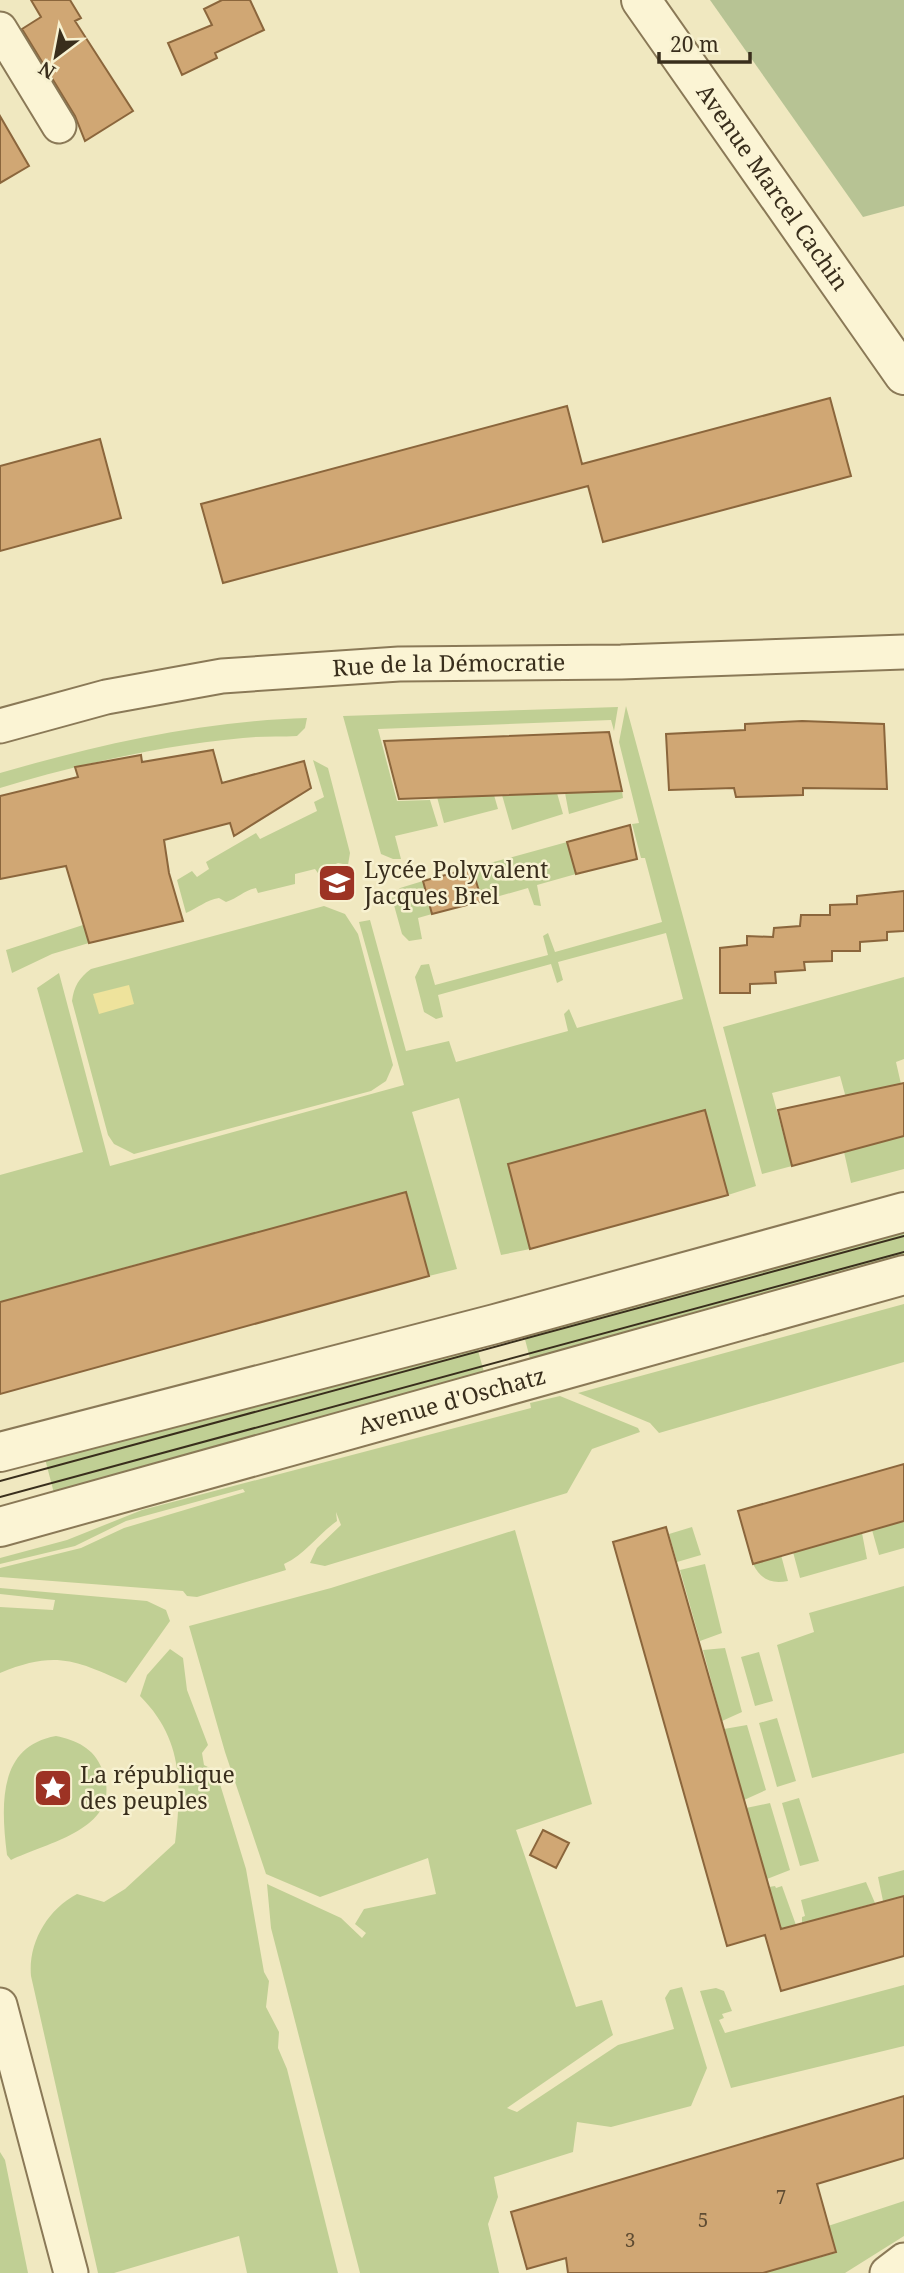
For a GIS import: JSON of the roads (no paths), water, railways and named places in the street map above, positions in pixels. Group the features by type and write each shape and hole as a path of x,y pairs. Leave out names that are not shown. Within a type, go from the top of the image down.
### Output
{"street":[{"name":"Avenue Marcel Cachin","path":"641,0 904,375"},
{"path":"0,29 59,126"},
{"name":"Rue de la Démocratie","path":"0,726 106,697 222,676 399,664 621,662 904,652"},
{"path":"0,1452 482,1327 904,1212"},
{"name":"Avenue d'Oschatz","path":"0,1527 904,1275"},
{"path":"0,2005 71,2273"},
{"path":"887,2273 904,2260"}],"tram line":[{"path":"0,1481 904,1236"},
{"path":"0,1497 904,1252"}],"place":[{"name":"Lycée Polyvalent Jacques Brel","path":"337,883"},
{"name":"La république des peuples","path":"53,1788"}]}
